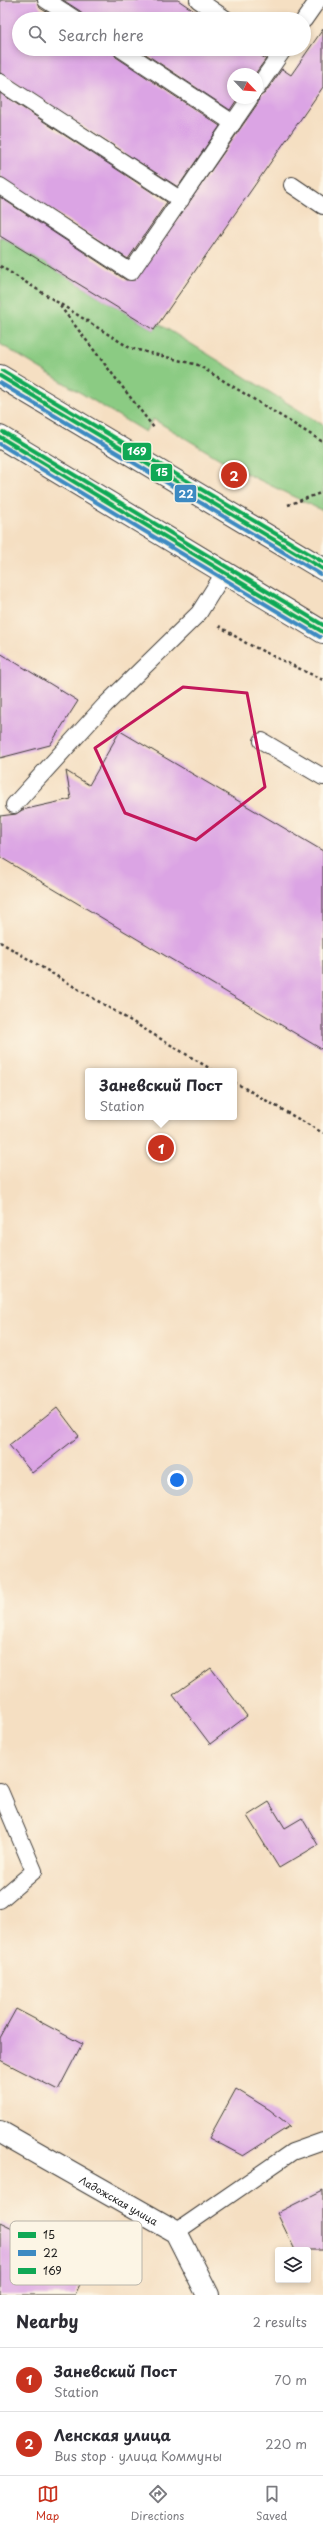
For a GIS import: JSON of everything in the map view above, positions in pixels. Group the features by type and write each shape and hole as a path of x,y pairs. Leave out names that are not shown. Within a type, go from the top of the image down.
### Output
{"street":[{"path":"0,376 323,568"},
{"path":"0,437 323,632"},
{"name":"Ладожская улица","path":"0,2132 176,2232"},
{"path":"176,2232 208,2295"}],"lane":[{"path":"46,0 64,12"},
{"path":"198,0 216,12"},
{"path":"310,12 318,0"},
{"path":"132,56 233,123"},
{"path":"263,77 275,56"},
{"path":"0,82 181,200"},
{"path":"0,186 131,272 246,104"},
{"path":"292,185 323,206"},
{"path":"14,805 96,715 198,613 224,573"},
{"path":"262,741 323,777"},
{"path":"0,1791 34,1871 0,1900"},
{"path":"176,2232 292,2152 323,2141"}],"path":[{"path":"0,266 130,348 198,365 323,442"},
{"path":"58,304 154,428"},
{"path":"288,505 323,492"},
{"path":"198,613 246,643 323,680"},
{"path":"0,942 209,1068"},
{"path":"237,1084 323,1133"}],"highlighted area":[{"path":"183,687 247,693 265,787 196,840 125,813 95,748"}],"green space":[{"path":"0,236 154,330 159,324 323,425 323,511 237,469 153,419 145,432 0,344"}],"building":[{"path":"0,0 37,0 40,8 47,12 12,12 12,56 116,56 220,126 178,187 0,73"},
{"path":"63,0 178,0 196,12 80,12"},
{"path":"323,29 323,87 154,330 0,236 0,197 126,280 135,280 257,104 263,104 263,94 282,69 291,75 304,56 311,56 311,46"},
{"path":"149,56 262,56 266,59 259,68 227,68 227,104 234,104 230,110"},
{"path":"0,93 167,202 128,259 0,177"},
{"path":"0,653 78,701 50,745 0,758"},
{"path":"120,731 323,851 323,1050 0,857 0,816 16,814 22,810 71,799 66,771 89,785"},
{"path":"57,1407 79,1436 32,1473 9,1445"},
{"path":"211,1668 247,1716 210,1744 173,1695"},
{"path":"269,1802 285,1828 302,1818 318,1845 279,1868 247,1816"},
{"path":"16,2009 82,2044 58,2090 0,2060 0,2038"},
{"path":"236,2089 270,2110 290,2126 243,2156 209,2138"},
{"path":"323,2190 323,2250 311,2250 311,2247 294,2247 277,2213"},
{"path":"0,2222 10,2227 10,2285 80,2285 75,2295 0,2295"}],"transit line":[{"name":"169","path":"3,371 323,562"},
{"name":"15","path":"0,376 323,569"},
{"name":"22","path":"0,383 320,574"},
{"name":"169","path":"3,432 323,625"},
{"name":"15","path":"0,437 323,632"},
{"name":"22","path":"0,444 320,637"}],"place":[{"name":"Ленская улица","path":"234,475"},
{"name":"Заневский Пост","path":"161,1148"}]}
